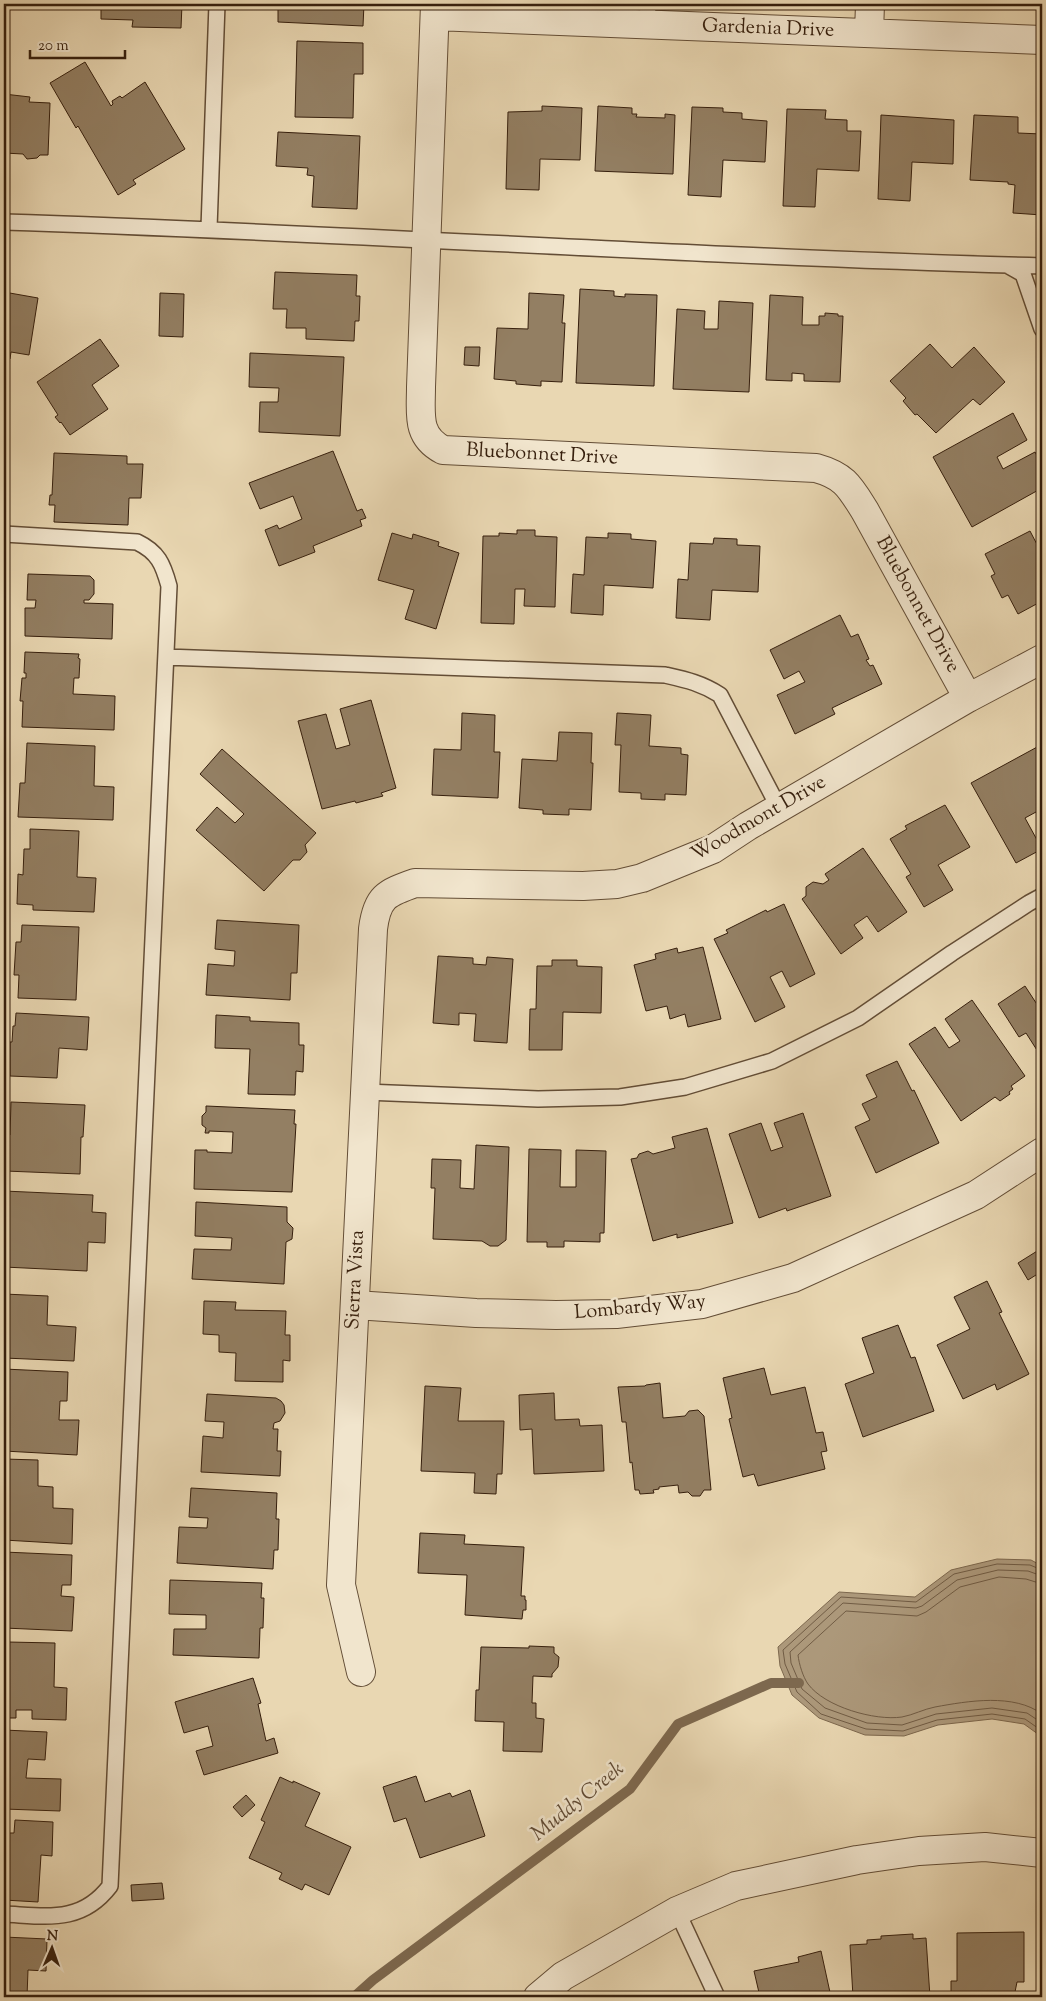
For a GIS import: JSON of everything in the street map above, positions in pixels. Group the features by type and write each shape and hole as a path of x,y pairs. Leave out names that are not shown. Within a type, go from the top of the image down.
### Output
{"street":[{"path":"869,33 870,4"},
{"name":"Gardenia Drive","path":"435,10 648,14 869,33 1042,40"},
{"name":"Bluebonnet Drive","path":"435,10 421,418 424,435 432,445 443,450 816,468 834,473 850,487 865,511 968,698"},
{"name":"Woodmont Drive","path":"391,891 415,883 583,886 625,882 642,878 713,850 779,808 968,698 1042,659"},
{"name":"Sierra Vista","path":"361,1672 341,1585 372,929 375,913 391,891"},
{"name":"Lombardy Way","path":"354,1305 476,1313 556,1315 616,1314 702,1304 793,1278 818,1267 976,1194 1042,1152"},
{"path":"538,1997 563,1976 676,1911 736,1886 856,1860 919,1851 985,1848 1042,1853"}],"lane":[{"path":"209,228 217,4"},
{"path":"4,222 209,228 426,241 1042,266"},
{"path":"1006,265 1023,274 1042,329"},
{"path":"4,534 137,542 150,548 163,565 169,586 110,1886 99,1900 81,1911 56,1916 4,1914"},
{"path":"166,657 665,675 688,680 704,684 720,695 779,808"},
{"path":"365,1092 538,1100 620,1096 685,1087 772,1061 858,1018 952,953 1042,896"},
{"path":"676,1911 717,1997"}],"water":[{"path":"997,1559 1031,1560 1042,1566 1042,1737 1024,1724 992,1719 938,1725 904,1736 865,1735 819,1718 792,1695 780,1666 778,1647 839,1592 915,1597 951,1570"}],"building":[{"path":"101,4 182,4 181,28 132,27 133,20 101,19"},
{"path":"278,4 364,4 363,26 278,22"},
{"path":"297,41 363,43 363,74 354,74 353,118 295,117"},
{"path":"85,62 111,106 113,104 112,101 120,96 122,98 145,82 185,149 133,180 136,184 118,195 78,126 76,128 50,83"},
{"path":"4,94 30,97 29,102 50,103 48,155 27,159 23,154 4,153"},
{"path":"542,106 582,108 580,160 540,159 539,190 506,189 508,112 542,111"},
{"path":"598,106 632,108 632,114 637,114 636,117 665,118 665,114 675,115 673,174 595,171"},
{"path":"692,107 723,108 723,112 742,113 742,119 767,121 765,162 723,160 721,197 688,195"},
{"path":"787,109 826,110 825,119 847,120 847,131 861,131 859,171 817,169 815,207 783,206"},
{"path":"881,115 954,120 953,164 912,162 910,201 878,199"},
{"path":"974,115 1018,117 1018,133 1042,134 1042,215 1013,213 1015,185 1008,184 1008,182 970,180"},
{"path":"278,132 360,136 357,209 312,207 314,176 307,175 308,168 276,166"},
{"path":"275,272 357,275 356,296 360,296 359,321 355,321 354,341 306,339 306,328 286,328 287,309 273,309"},
{"path":"580,289 614,291 614,296 625,297 625,294 657,295 654,386 576,383"},
{"path":"4,292 38,298 29,355 11,352 10,359 4,358"},
{"path":"160,293 184,294 183,337 159,336"},
{"path":"529,293 564,295 562,323 565,323 562,382 541,381 541,386 516,384 516,381 494,379 497,328 528,329"},
{"path":"770,295 803,297 802,325 819,325 819,316 825,316 825,313 843,316 840,382 804,381 804,374 792,373 792,381 766,380"},
{"path":"719,301 753,303 749,392 673,389 677,309 705,311 704,329 718,329"},
{"path":"100,339 119,366 92,385 108,409 70,435 55,417 58,415 37,382"},
{"path":"930,344 952,368 974,347 1005,382 980,405 973,399 936,433 917,414 915,415 903,401 906,398 890,381"},
{"path":"465,347 480,347 479,366 464,365"},
{"path":"250,353 344,357 340,436 259,432 260,402 278,402 279,388 249,387"},
{"path":"1013,413 1027,440 997,457 1003,469 1035,452 1042,465 1042,488 972,527 933,457"},
{"path":"333,451 357,511 362,509 366,518 360,520 362,526 313,546 315,552 279,566 265,530 277,525 279,529 302,519 293,496 260,509 249,483"},
{"path":"54,453 127,456 127,464 143,464 141,498 129,498 128,525 54,522 55,505 49,505 50,495 52,495"},
{"path":"517,530 535,530 535,536 557,537 555,607 524,606 525,589 515,589 514,624 481,623 483,536 499,536 499,533 517,534"},
{"path":"1030,531 1042,554 1042,601 1018,614 1008,595 1002,598 991,576 995,574 985,554"},
{"path":"392,533 412,539 413,534 439,542 438,546 459,553 436,629 405,619 414,590 378,580"},
{"path":"608,533 631,534 631,539 656,541 653,588 604,585 603,615 571,613 573,574 584,575 586,537 608,538"},
{"path":"714,538 737,539 737,545 760,546 758,592 712,590 710,620 676,618 678,579 688,580 690,543 713,544"},
{"path":"28,574 90,576 94,580 94,594 89,600 84,600 84,603 113,604 112,639 25,636 25,608 35,608 36,600 27,600"},
{"path":"840,615 851,637 858,634 869,659 866,660 870,666 873,665 882,684 832,708 835,714 795,734 777,695 805,682 799,671 784,679 770,650"},
{"path":"25,652 79,654 79,678 74,678 73,694 115,696 114,730 22,727 23,701 20,701 22,678 26,678 26,673 24,673"},
{"path":"371,700 396,788 381,793 383,796 322,809 298,721 326,714 336,749 350,745 340,709"},
{"path":"462,713 495,715 494,752 500,752 498,798 432,795 434,749 461,750"},
{"path":"617,713 651,715 649,746 681,748 681,754 688,755 686,795 665,794 665,800 641,799 641,793 619,792 621,745 615,745"},
{"path":"559,732 592,733 591,810 569,809 569,815 543,814 543,810 519,808 522,759 557,761"},
{"path":"27,743 95,746 94,786 114,787 113,820 18,817 20,783 25,783"},
{"path":"1039,746 1042,753 1042,823 1036,812 1025,818 1042,849 1016,863 971,783"},
{"path":"222,749 316,833 305,845 307,852 300,860 293,860 264,891 196,830 217,807 235,823 244,814 200,774"},
{"path":"945,805 970,847 938,865 953,890 924,907 906,877 911,874 890,839 907,829 905,826"},
{"path":"30,829 79,831 77,877 96,878 94,912 33,910 33,905 17,904 18,874 23,875 24,849 30,849"},
{"path":"863,848 907,912 878,932 867,916 854,925 863,938 841,954 802,899 806,896 806,887 813,882 823,884 829,880 825,874"},
{"path":"784,904 815,974 790,987 782,971 770,977 785,1007 755,1022 714,939 728,933 726,930 766,910 767,912"},
{"path":"217,920 299,925 297,973 291,973 290,1000 206,995 208,964 234,966 235,951 215,949"},
{"path":"22,925 79,927 76,1000 18,998 19,975 14,975 16,942 21,942"},
{"path":"703,947 721,1019 688,1027 685,1014 670,1019 667,1006 646,1011 634,965 656,959 655,954 677,948 678,953"},
{"path":"438,956 473,958 473,964 486,965 487,957 513,959 507,1043 474,1041 476,1014 459,1013 459,1025 433,1023"},
{"path":"552,960 577,960 577,966 602,967 601,1013 563,1012 562,1050 529,1050 530,1009 536,1009 537,966 552,966"},
{"path":"1025,986 1042,1012 1042,1058 1026,1033 1019,1037 998,1004"},
{"path":"972,1000 1025,1076 1011,1086 1013,1089 1009,1092 1010,1094 1000,1101 995,1097 961,1121 909,1044 935,1027 949,1048 960,1041 945,1019"},
{"path":"16,1013 89,1017 87,1050 59,1048 57,1078 10,1076 10,1042 12,1042"},
{"path":"216,1015 250,1017 250,1021 299,1023 299,1045 304,1045 303,1072 296,1071 295,1095 248,1094 250,1049 215,1048"},
{"path":"897,1061 912,1091 914,1090 939,1143 876,1173 855,1127 870,1120 862,1104 877,1097 866,1075"},
{"path":"11,1102 85,1105 83,1137 81,1137 80,1174 5,1171 6,1135 10,1135"},
{"path":"206,1106 295,1110 294,1124 296,1124 292,1192 194,1189 195,1150 232,1153 233,1132 209,1131 209,1133 205,1133 206,1128 202,1125 202,1116 206,1112"},
{"path":"803,1113 831,1196 787,1211 786,1208 759,1218 729,1134 761,1123 771,1151 783,1147 774,1123"},
{"path":"707,1128 733,1223 677,1238 677,1234 653,1241 631,1159 637,1158 639,1154 648,1151 653,1154 675,1148 672,1137"},
{"path":"476,1145 509,1147 506,1240 498,1246 490,1246 482,1241 433,1239 435,1188 431,1188 432,1159 461,1160 460,1188 474,1189"},
{"path":"529,1149 561,1150 560,1187 576,1187 576,1150 606,1151 604,1233 600,1233 600,1242 564,1241 564,1247 547,1247 547,1242 527,1242"},
{"path":"4,1191 93,1195 92,1212 106,1213 105,1243 88,1242 87,1271 4,1267"},
{"path":"196,1202 287,1207 287,1222 293,1228 292,1239 286,1242 284,1284 192,1279 194,1249 231,1250 232,1238 195,1236"},
{"path":"1042,1248 1042,1286 1036,1275 1028,1280 1018,1263"},
{"path":"987,1281 1002,1312 999,1313 1029,1374 997,1390 995,1384 963,1399 937,1345 970,1329 954,1297"},
{"path":"4,1294 48,1296 47,1325 76,1327 74,1361 4,1358"},
{"path":"204,1301 236,1302 235,1310 286,1311 285,1335 290,1335 290,1361 283,1360 283,1382 235,1381 236,1353 219,1352 219,1335 203,1334"},
{"path":"898,1325 911,1358 915,1357 934,1411 863,1437 845,1384 874,1373 862,1338"},
{"path":"764,1368 771,1395 805,1387 816,1433 823,1432 827,1451 821,1452 825,1469 758,1486 754,1474 743,1477 729,1419 732,1418 723,1378"},
{"path":"4,1369 68,1372 67,1401 60,1401 59,1420 79,1420 77,1455 4,1451"},
{"path":"660,1383 663,1418 685,1416 689,1411 698,1410 704,1416 711,1490 704,1490 700,1496 692,1496 688,1492 679,1493 678,1485 659,1487 659,1489 653,1490 654,1493 640,1494 639,1490 635,1490 626,1422 622,1422 618,1387 645,1386"},
{"path":"425,1386 461,1388 458,1421 504,1421 502,1474 497,1474 496,1494 474,1493 475,1473 421,1471"},
{"path":"554,1393 555,1420 579,1419 580,1426 602,1425 604,1471 534,1474 532,1429 520,1430 519,1395"},
{"path":"207,1394 276,1398 281,1401 284,1405 285,1413 280,1421 274,1423 273,1429 278,1429 277,1451 281,1451 280,1476 201,1472 203,1436 223,1438 224,1422 205,1421"},
{"path":"4,1459 38,1460 38,1486 53,1487 53,1508 73,1509 72,1544 4,1540"},
{"path":"191,1488 277,1493 276,1519 279,1519 278,1550 274,1550 273,1569 177,1563 179,1527 207,1528 208,1518 189,1517"},
{"path":"420,1533 465,1535 464,1544 524,1547 521,1596 525,1596 526,1610 523,1610 522,1619 465,1615 467,1575 418,1573"},
{"path":"4,1552 72,1555 71,1585 62,1585 61,1596 74,1597 72,1631 4,1628"},
{"path":"170,1580 262,1583 261,1598 264,1598 263,1628 260,1628 259,1658 173,1655 174,1629 206,1629 206,1615 169,1614"},
{"path":"8,1642 55,1643 54,1687 67,1688 66,1720 32,1719 32,1710 16,1710 16,1718 4,1718 4,1647 8,1647"},
{"path":"529,1646 554,1647 554,1653 559,1657 558,1667 552,1674 552,1677 533,1676 532,1703 536,1703 536,1718 544,1719 542,1752 503,1751 504,1722 475,1721 476,1690 479,1690 481,1647 529,1648"},
{"path":"253,1678 261,1703 258,1704 266,1741 274,1738 278,1753 204,1775 196,1751 213,1746 208,1726 184,1733 175,1702"},
{"path":"4,1730 47,1732 45,1760 28,1759 26,1778 61,1779 60,1811 4,1809"},
{"path":"416,1776 425,1802 450,1793 452,1797 470,1790 485,1836 420,1858 406,1818 394,1822 383,1787"},
{"path":"280,1777 320,1793 305,1826 351,1847 329,1895 305,1884 302,1890 279,1879 282,1873 249,1858 265,1822 261,1820"},
{"path":"246,1795 255,1805 242,1817 233,1807"},
{"path":"15,1820 53,1822 52,1856 41,1855 38,1902 4,1900 4,1833 14,1833"},
{"path":"162,1883 164,1899 132,1901 131,1885"},
{"path":"1024,1932 1024,1982 1017,1982 1014,1997 951,1997 951,1981 957,1981 957,1933"},
{"path":"913,1934 913,1939 926,1938 930,1997 853,1997 850,1945 867,1944 867,1940 881,1939 881,1936"},
{"path":"4,1937 47,1939 46,1971 28,1970 27,1997 4,1997"},
{"path":"821,1951 831,1997 760,1997 754,1971 799,1962 798,1957"}],"waterway":[{"name":"Muddy Creek","path":"354,1997 373,1980 630,1789 678,1724 771,1683 799,1683"}]}
